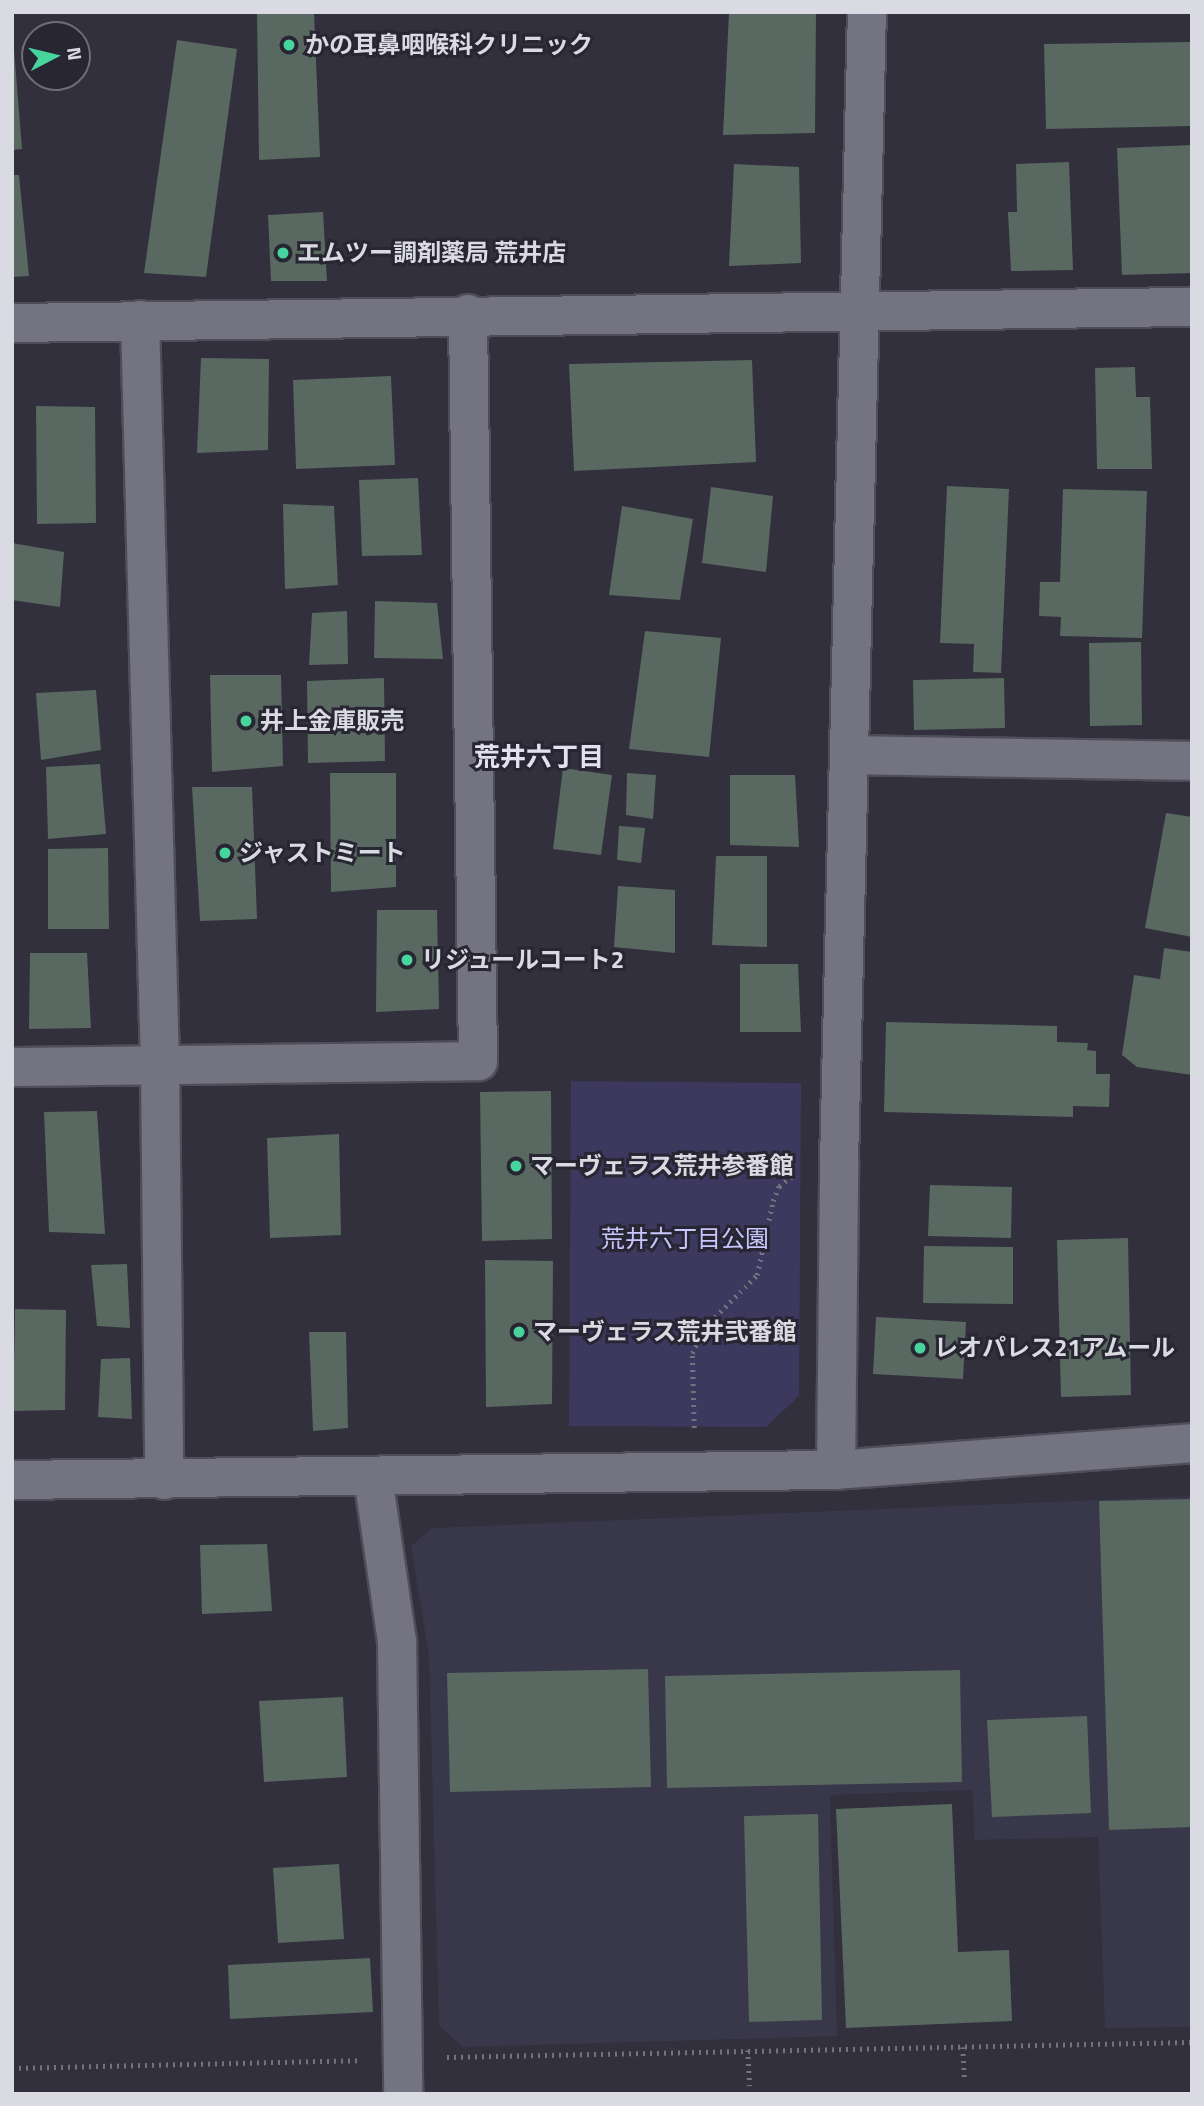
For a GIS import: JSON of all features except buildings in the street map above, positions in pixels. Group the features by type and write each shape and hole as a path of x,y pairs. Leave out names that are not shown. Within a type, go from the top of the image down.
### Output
{"street":[{"path":"836,1470 839,1163 867,12"},
{"path":"12,323 468,314 1192,307"},
{"path":"12,1068 478,1061 468,314"},
{"path":"140,320 160,1066 164,1480"},
{"path":"851,755 1192,761"},
{"path":"12,1479 164,1480 836,1470 1192,1443"},
{"path":"373,1477 397,1641 402,2094"}],"path":[{"path":"696,1472 692,1353 710,1322 757,1275 779,1186 791,1176 839,1163"},
{"path":"438,2057 1192,2042"},
{"path":"963,2047 965,2081"},
{"path":"748,2050 750,2086"},
{"path":"12,2068 374,2059"}],"shaded area":[{"path":"1192,1496 1192,2027 1105,2028 1098,1837 974,1840 973,1790 830,1795 837,2036 463,2047 439,2026 429,1656 411,1546 432,1528"}],"green space":[{"name":"荒井六丁目公園","path":"571,1081 801,1083 799,1396 766,1427 569,1426"}],"place":[{"name":"かの耳鼻咽喉科クリニック","path":"289,45"},
{"name":"エムツー調剤薬局 荒井店","path":"283,253"},
{"name":"井上金庫販売","path":"246,721"},
{"name":"ジャストミート","path":"225,853"},
{"name":"リジュールコート2","path":"407,960"},
{"name":"マーヴェラス荒井参番館","path":"516,1166"},
{"name":"マーヴェラス荒井弐番館","path":"519,1332"},
{"name":"レオパレス21アムール","path":"920,1348"}],"district":[{"name":"荒井六丁目","path":"539,757"}]}
